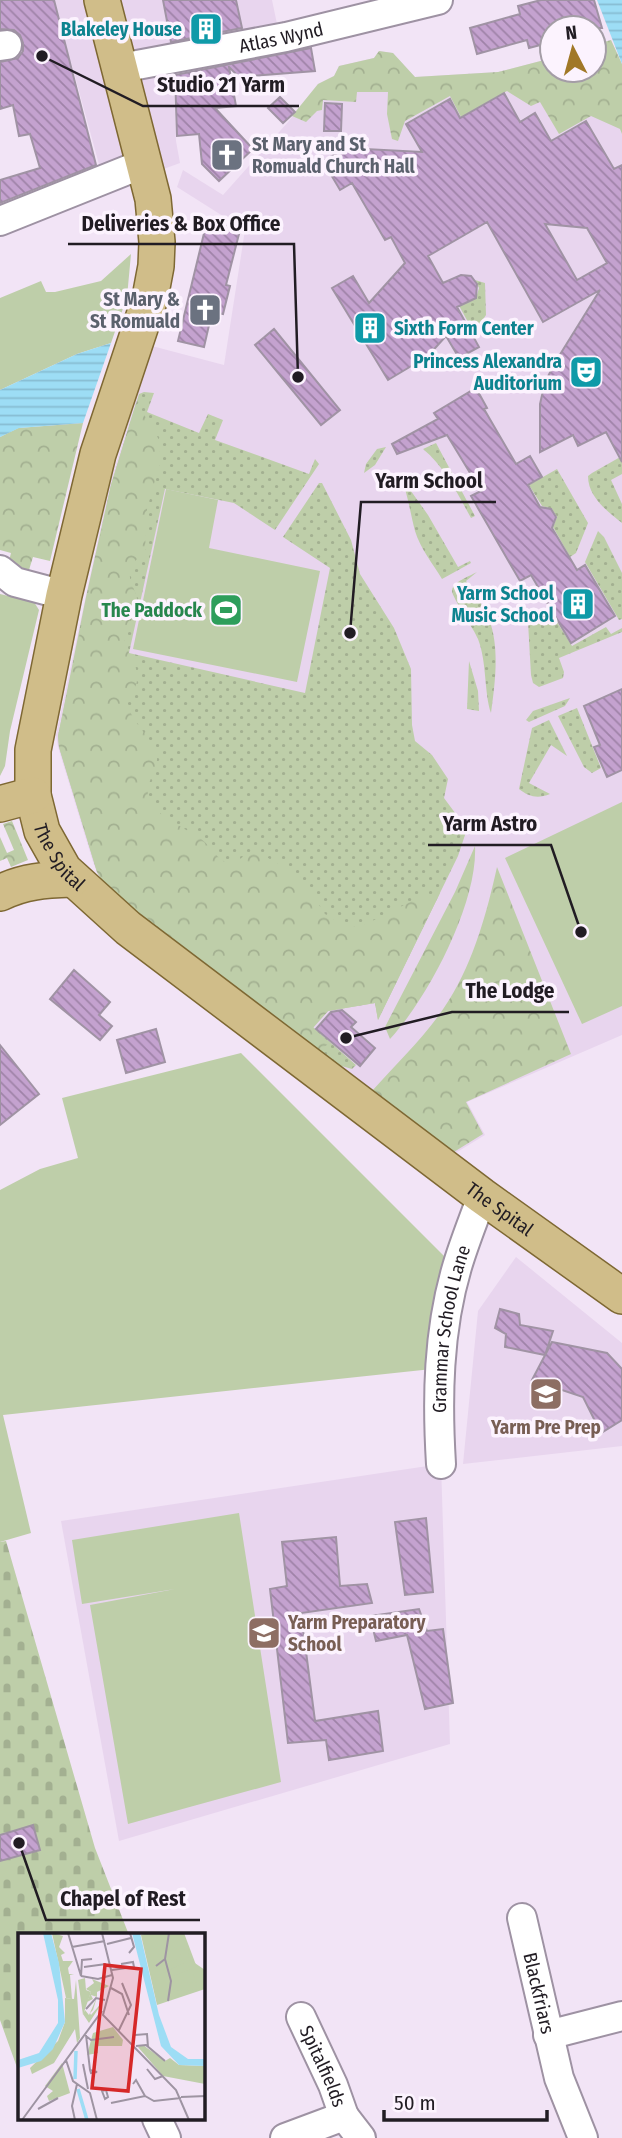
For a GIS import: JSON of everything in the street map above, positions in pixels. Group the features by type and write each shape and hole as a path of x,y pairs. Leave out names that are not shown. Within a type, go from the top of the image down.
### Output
{"main road":[{"name":"The Spital","path":"102,0 153,199 156,231 154,279 98,454 64,595 33,750 33,795 38,822 58,862 72,879 128,928 482,1196 622,1296"},
{"path":"0,804 33,795"},
{"path":"0,893 20,883 72,879"}],"street":[{"name":"Atlas Wynd","path":"121,68 286,37 438,0"},
{"path":"0,221 145,163"},
{"path":"0,570 15,582 64,595"},
{"name":"Grammar School Lane","path":"440,1464 438,1403 443,1335 456,1269 482,1196"},
{"name":"Blackfriars","path":"522,1918 548,2035 622,2016"},
{"name":"Spitalfields","path":"301,2017 333,2085 344,2116 361,2138"},
{"path":"548,2035 559,2078 583,2138"},
{"name":"Spitalfields","path":"285,2138 344,2116"},
{"path":"158,2120 166,2138"}],"shaded area":[{"path":"0,0 272,0 281,43 173,62 176,141 180,163 106,190 71,62 44,68 17,105 0,110 0,46 4,40"},
{"path":"611,40 622,64 622,1035 467,1102 485,1135 449,1157 103,888 56,735 110,484 152,346 224,365 245,230 177,187 183,170 223,195 318,84 334,76 339,66 374,58 379,51 393,53 415,77 498,72 538,62 538,84 608,84 608,41"},
{"name":"Yarm Pre Prep","path":"516,1257 622,1343 622,1446 463,1464 478,1311"},
{"name":"Yarm Preparatory School","path":"441,1464 450,1744 119,1841 61,1521"}],"green space":[{"path":"611,40 622,64 622,134 620,129 591,116 559,134 540,102 531,106 507,91 461,117 450,96 405,121 398,141 392,139 387,114 388,92 357,92 356,102 323,100 322,110 317,111 306,122 292,116 318,84 334,76 339,66 374,58 379,51 393,53 415,77 498,72 538,62 538,84 608,84 608,41"},
{"path":"131,254 127,297 111,343 77,354 0,390 0,298 41,281 46,292 55,292 101,281"},
{"path":"475,280 485,283 486,315 474,333 457,302 467,303 476,298 479,288"},
{"path":"154,393 147,412 199,433 208,414 223,420 215,440 309,474 315,459 319,464 275,530 234,503 165,489 129,653 305,693 330,568 283,537 319,483 322,483 351,540 360,574 394,628 411,669 412,725 415,741 432,755 448,779 444,798 467,829 458,856 378,1020 375,1003 328,1011 313,1027 356,1065 352,1069 338,1065 115,896 97,872 58,736 111,485 139,394"},
{"path":"136,403 160,443 159,467 147,509 145,551 131,569 130,576 138,603 138,613 124,631 126,647 137,671 137,683 128,704 157,755 148,789 150,801 159,812 201,839 226,862 235,862 247,853 259,853 299,875 325,914 340,923 360,927 422,896 440,893 378,1020 375,1003 328,1011 313,1028 330,1043 319,1050 105,886 97,872 59,747 58,736 111,485"},
{"path":"83,423 50,561 33,557 29,570 8,565 11,553 0,550 0,437 18,428"},
{"path":"436,443 475,516 471,518 444,472 423,449"},
{"path":"386,447 375,465 364,473 366,464 377,449"},
{"path":"622,456 622,474 611,480 622,504 622,523 595,497 588,476"},
{"path":"557,469 588,523 576,553 570,557 553,527 557,517 552,509 542,506 529,485"},
{"path":"401,477 428,515 458,567 470,561 471,563 442,579 417,537"},
{"name":"The Paddock","path":"166,489 218,500 209,548 320,571 297,682 133,649"},
{"path":"598,531 604,537 622,573 622,619 619,620 585,562"},
{"path":"477,572 466,581 489,619 495,642 496,666 491,713 478,639 452,591 458,582"},
{"path":"0,594 34,602 39,610 10,731 5,766 0,776"},
{"path":"549,609 572,646 606,627 611,634 622,628 622,632 559,658 564,672 563,678 539,687 533,683 531,675 528,622"},
{"path":"469,661 478,691 479,711 467,709"},
{"path":"570,698 565,706 529,722 526,720 533,711"},
{"path":"577,708 601,768 592,773 584,767 558,716"},
{"path":"549,720 567,756 551,745 529,783 550,794 526,794 519,789 532,728"},
{"path":"622,802 622,1006 582,1024 505,858"},
{"path":"12,821 28,860 11,867 7,858 0,861 0,837 7,853 14,850 3,824"},
{"path":"475,846 474,869 468,894 448,948 420,1000 390,1039 385,1027 455,892"},
{"path":"497,867 571,1054 466,1102 483,1134 449,1155 372,1091 432,1024 458,985 479,935"},
{"path":"241,1053 447,1259 432,1369 3,1415 31,1533 0,1542 0,1190 40,1169 78,1158 62,1098"},
{"path":"239,1513 281,1782 128,1824 90,1605 175,1589 82,1604 72,1540"},
{"path":"6,1541 95,1848 128,1933 18,1933 18,2070 0,2020 0,1542"}],"water":[{"path":"597,0 622,0 622,64 608,28 608,14 602,14"},
{"path":"111,343 83,423 19,428 0,437 0,390 77,354"}],"building":[{"path":"0,0 54,0 96,165 0,203 0,180 40,168 30,134 19,136 13,105 0,109 0,62 18,58 23,51 23,43 14,30 0,29"},
{"name":"Blakeley House","path":"163,0 236,0 242,28 171,42"},
{"path":"541,0 594,0 598,14 538,14 538,46 529,48 527,40 477,54 470,28 520,14 518,6"},
{"path":"311,48 315,71 241,79 229,67 236,106 215,108 253,149 219,181 202,164 199,134 177,136 175,75"},
{"path":"504,93 520,122 535,113 551,141 586,121 614,169 622,165 622,462 606,432 578,446 573,435 540,452 540,404 545,382 600,290 543,322 487,222 428,256 443,283 461,275 471,276 477,284 476,298 457,307 479,347 459,358 446,336 428,356 388,380 332,288 353,276 369,303 405,263 391,237 385,240 352,183 340,190 323,161 346,148 422,152 406,124 450,99 460,118","holes":["545,224 587,228 607,263 577,280"]},
{"path":"280,97 295,112 283,123 268,108"},
{"path":"325,103 342,104 341,131 324,131"},
{"path":"206,225 240,230 226,285 230,286 223,314 212,312 204,347 178,341"},
{"path":"274,329 340,410 321,425 255,345"},
{"path":"476,388 487,408 484,409 516,464 530,456 542,477 528,485 540,507 551,509 556,517 552,528 577,570 585,565 615,616 571,643 531,575 520,581 471,496 481,491 447,435 397,454 392,444 438,419 434,413"},
{"path":"622,689 622,770 607,777 594,747 600,745 584,706"},
{"path":"74,970 110,1002 99,1015 112,1026 100,1040 50,999"},
{"path":"342,1010 356,1022 351,1027 375,1048 360,1066 316,1029 331,1012"},
{"path":"156,1029 165,1062 126,1073 117,1040"},
{"path":"0,1045 39,1094 0,1125"},
{"path":"500,1309 519,1314 520,1325 553,1331 545,1355 505,1347 506,1334 495,1328"},
{"path":"552,1342 607,1353 622,1369 622,1420 601,1433 583,1397 532,1380"},
{"path":"426,1518 433,1592 405,1595 395,1522"},
{"path":"336,1537 340,1586 367,1584 372,1603 301,1613 315,1721 378,1711 383,1751 329,1760 326,1740 288,1743 270,1589 287,1586 282,1542"},
{"path":"419,1609 427,1631 443,1629 453,1703 425,1709 407,1635 376,1641 370,1616"},
{"path":"33,1825 40,1850 0,1861 0,1835"}],"place":[{"name":"Blakeley House","path":"206,29"},
{"name":"Studio 21 Yarm","path":"42,56"},
{"name":"St Mary and St Romuald Church Hall","path":"227,155"},
{"name":"St Mary & St Romuald","path":"205,310"},
{"name":"Sixth Form Center","path":"370,328"},
{"name":"Princess Alexandra Auditorium","path":"586,372"},
{"name":"Deliveries & Box Office","path":"298,377"},
{"name":"Yarm School Music School","path":"578,604"},
{"name":"The Paddock","path":"226,610"},
{"name":"Yarm School","path":"350,633"},
{"name":"Yarm Astro","path":"581,932"},
{"name":"The Lodge","path":"346,1038"},
{"name":"Yarm Pre Prep","path":"546,1394"},
{"name":"Yarm Preparatory School","path":"264,1633"},
{"name":"Chapel of Rest","path":"19,1843"}]}
